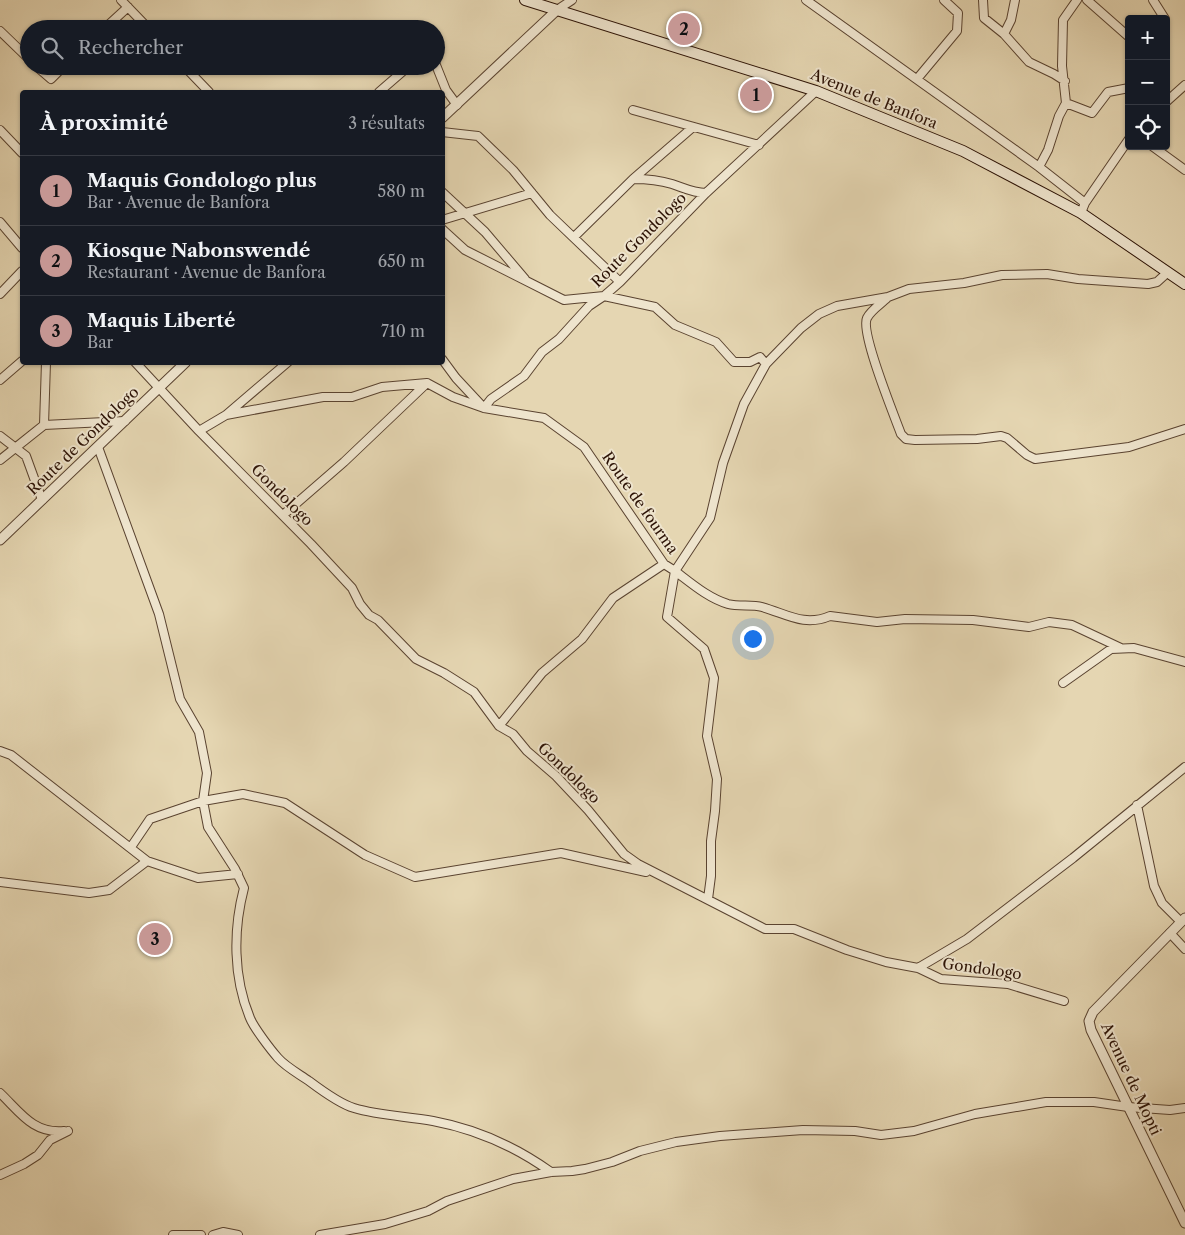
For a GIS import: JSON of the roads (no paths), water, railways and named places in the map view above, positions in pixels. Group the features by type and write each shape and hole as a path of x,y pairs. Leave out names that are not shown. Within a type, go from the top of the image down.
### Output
{"main road":[{"name":"Avenue de Banfora","path":"525,0 816,91 963,151 1083,208 1185,284"}],"street":[{"path":"121,0 140,20"},
{"path":"445,115 557,10 572,0"},
{"path":"806,0 1039,167 1083,208 1125,145"},
{"path":"917,79 957,31 958,14 944,0"},
{"path":"983,0 984,18 1004,34 1029,62 1065,81"},
{"path":"1004,34 1011,20 1015,0"},
{"path":"1039,167 1048,150 1059,116 1066,103 1062,66 1063,20 1077,0"},
{"path":"1087,0 1125,33"},
{"path":"1153,0 1162,15"},
{"path":"114,20 128,7"},
{"path":"0,30 20,50"},
{"path":"193,75 207,90"},
{"path":"381,90 399,75"},
{"path":"440,75 446,90 457,105"},
{"path":"1170,98 1185,85"},
{"path":"1066,103 1092,114 1108,92 1125,89"},
{"name":"Route Gondologo","path":"484,408 491,399 524,376 542,352 564,334 589,306 620,282 706,193 816,91"},
{"path":"633,110 759,145"},
{"path":"574,237 633,179 693,127"},
{"path":"0,130 20,151"},
{"path":"445,132 478,136 513,170 550,215 620,282"},
{"path":"1158,150 1183,166"},
{"path":"633,179 672,184 695,193 706,193"},
{"path":"445,219 532,193"},
{"path":"445,195 485,232 528,282"},
{"path":"0,222 20,246"},
{"path":"445,232 465,250 564,300 604,296 655,307 675,325 716,342 734,362 750,362 760,357 766,364"},
{"path":"1121,648 1072,625 1049,622 1029,627 973,620 943,619 905,619 877,622 830,616 808,621 795,620 760,606 728,604 702,591 675,571 710,518 723,463 744,404 766,364 801,328 819,314 836,306 888,297 909,289 964,283 1002,275 1047,274 1078,279 1148,284 1157,282 1168,272"},
{"path":"0,294 20,273"},
{"path":"888,297 868,317 866,323 867,333 873,356 901,434 906,439 977,439 1001,436 1007,438 1027,455 1035,459 1129,447 1185,429"},
{"path":"0,380 20,363"},
{"path":"445,363 484,408"},
{"path":"44,425 46,365"},
{"name":"Gondologo","path":"138,365 199,431 352,588 360,604 370,615 378,620 416,659 444,673 474,692 499,726 513,734 526,751 556,776 588,810 624,854 638,864 654,874 765,929 794,929 855,953 886,962 918,968 941,979 1008,984 1064,1001"},
{"name":"Route de Gondologo","path":"0,540 183,365"},
{"path":"199,431 226,415 284,365"},
{"path":"226,415 323,397 352,397 382,387 427,383"},
{"path":"282,515 344,462 427,383"},
{"name":"Route de fourma","path":"427,383 453,397 484,408 544,418 584,447 664,564 675,571 667,617 704,648 714,678 707,736 717,779 708,900"},
{"path":"0,460 44,425 125,421"},
{"path":"0,436 26,456 42,500"},
{"path":"98,447 159,614 180,699 199,732 207,773 203,801 208,827 238,874 244,888 238,910 236,930 239,979 250,1019 280,1060 319,1089 352,1108 382,1115 434,1121 472,1132 511,1147 551,1172"},
{"path":"499,726 542,673 582,639 613,598 664,564"},
{"path":"1063,683 1111,649 1134,648 1185,662"},
{"path":"0,752 11,755 147,861 198,878 238,874"},
{"path":"918,968 967,939 1073,858 1185,767"},
{"path":"131,847 150,819 203,801 243,794 285,803 365,855 415,877 561,854 654,874"},
{"path":"1137,805 1154,886 1162,903 1183,920"},
{"path":"0,882 89,893 109,890 147,861"},
{"name":"Avenue de Mopti","path":"1183,920 1093,1012 1089,1021 1090,1030 1185,1222"},
{"path":"1170,933 1185,949"},
{"path":"0,1093 15,1111 41,1128 52,1132 68,1131 50,1140 38,1155 31,1160 0,1175"},
{"path":"320,1235 385,1224 428,1211 447,1201 514,1179 551,1172 585,1169 612,1162 640,1151 676,1142 720,1136 803,1130 855,1131 881,1135 914,1131 975,1114 1046,1102 1094,1102 1170,1110 1185,1108"},
{"path":"213,1235 223,1232 238,1235"},
{"path":"173,1235 201,1235"}],"place":[{"name":"Kiosque Nabonswendé","path":"684,29"},
{"name":"Maquis Gondologo plus","path":"756,95"},
{"name":"Maquis Liberté","path":"155,939"}]}
